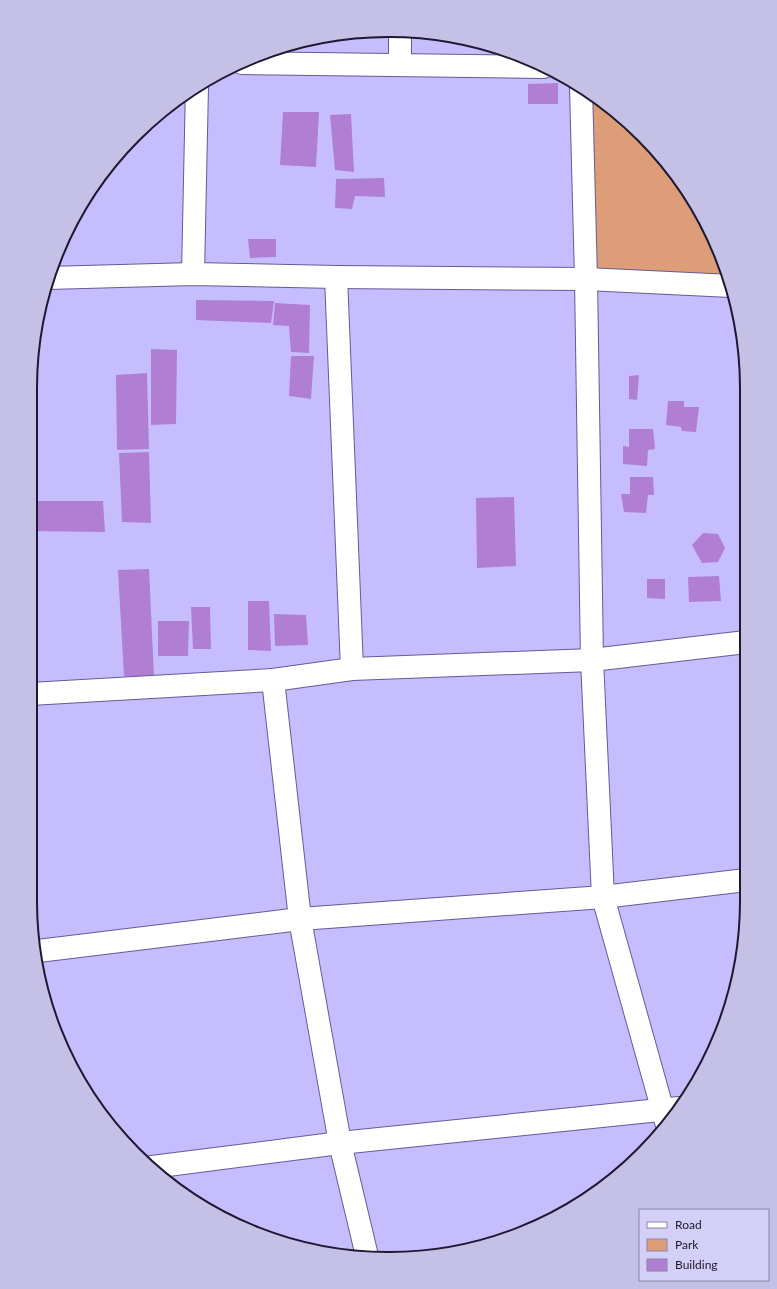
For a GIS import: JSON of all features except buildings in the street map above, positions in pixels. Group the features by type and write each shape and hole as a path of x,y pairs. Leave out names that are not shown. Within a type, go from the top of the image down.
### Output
{"street":[{"path":"400,38 400,64"},
{"path":"259,62 529,67"},
{"path":"193,274 197,94"},
{"path":"581,94 586,279 592,660 603,897 669,1112"},
{"path":"55,278 193,274 586,279 724,286"},
{"path":"336,277 352,669"},
{"path":"37,694 273,680 352,669 592,660 740,643"},
{"path":"273,680 300,919 340,1144 366,1251"},
{"path":"41,952 300,919 603,897 740,881"},
{"path":"159,1166 340,1144 668,1113"}],"green space":[{"path":"588,99 620,124 637,140 653,157 681,193 704,233 723,282 585,274"}]}
